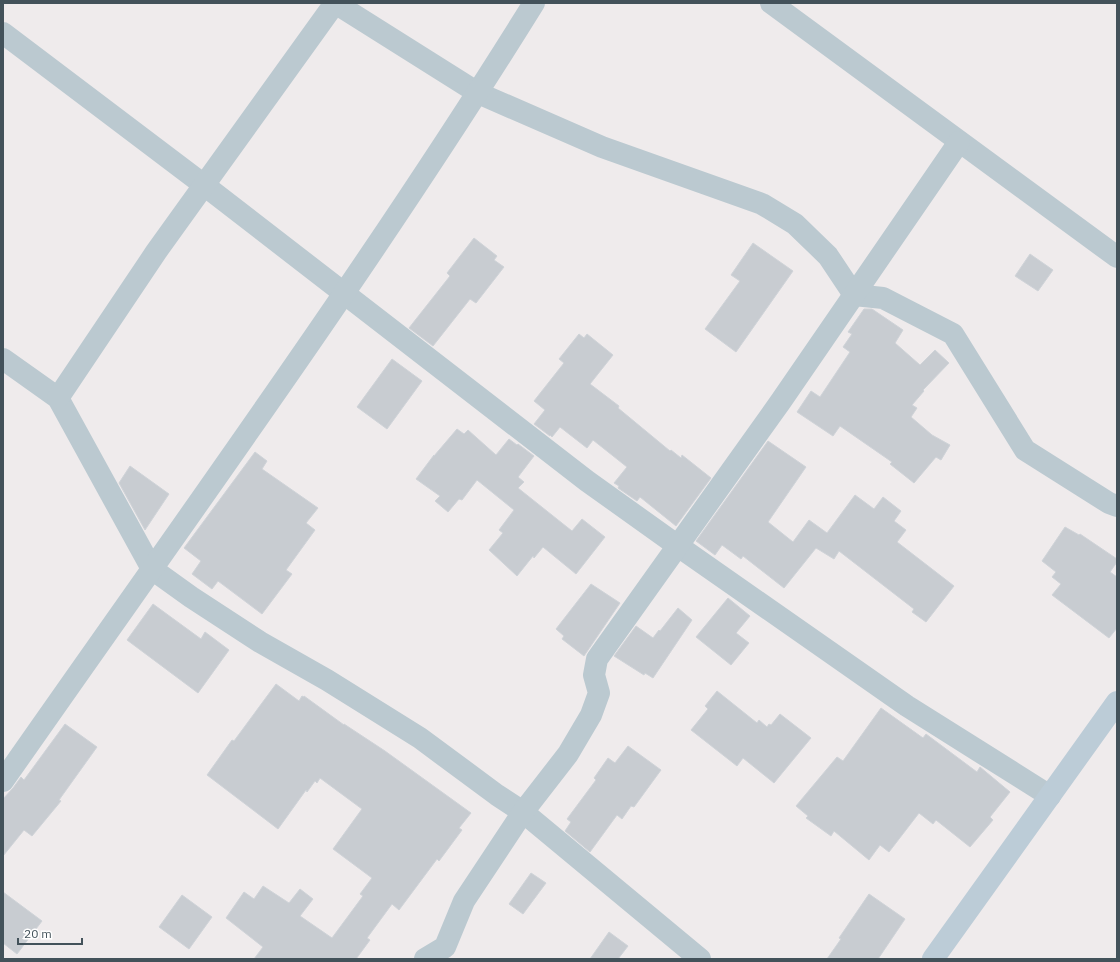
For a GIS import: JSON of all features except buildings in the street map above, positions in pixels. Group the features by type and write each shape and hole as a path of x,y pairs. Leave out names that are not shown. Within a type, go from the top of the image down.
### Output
{"street":[{"path":"58,398 156,252 335,3 478,93 602,147 762,204 795,224 828,256 854,295"},
{"path":"3,781 345,294 478,93 534,3"},
{"path":"771,3 1117,257"},
{"path":"3,33 204,185 587,481 907,706 1050,796"},
{"path":"425,959 445,947 464,901 523,812 568,754 591,715 599,694 594,675 597,659 854,295 959,142"},
{"path":"854,295 883,298 953,334 1025,450 1109,503 1117,506"},
{"path":"3,359 58,398 152,569 191,597 260,642 327,680 420,738 497,795 523,812 700,959"},
{"path":"933,959 1117,702"}]}
